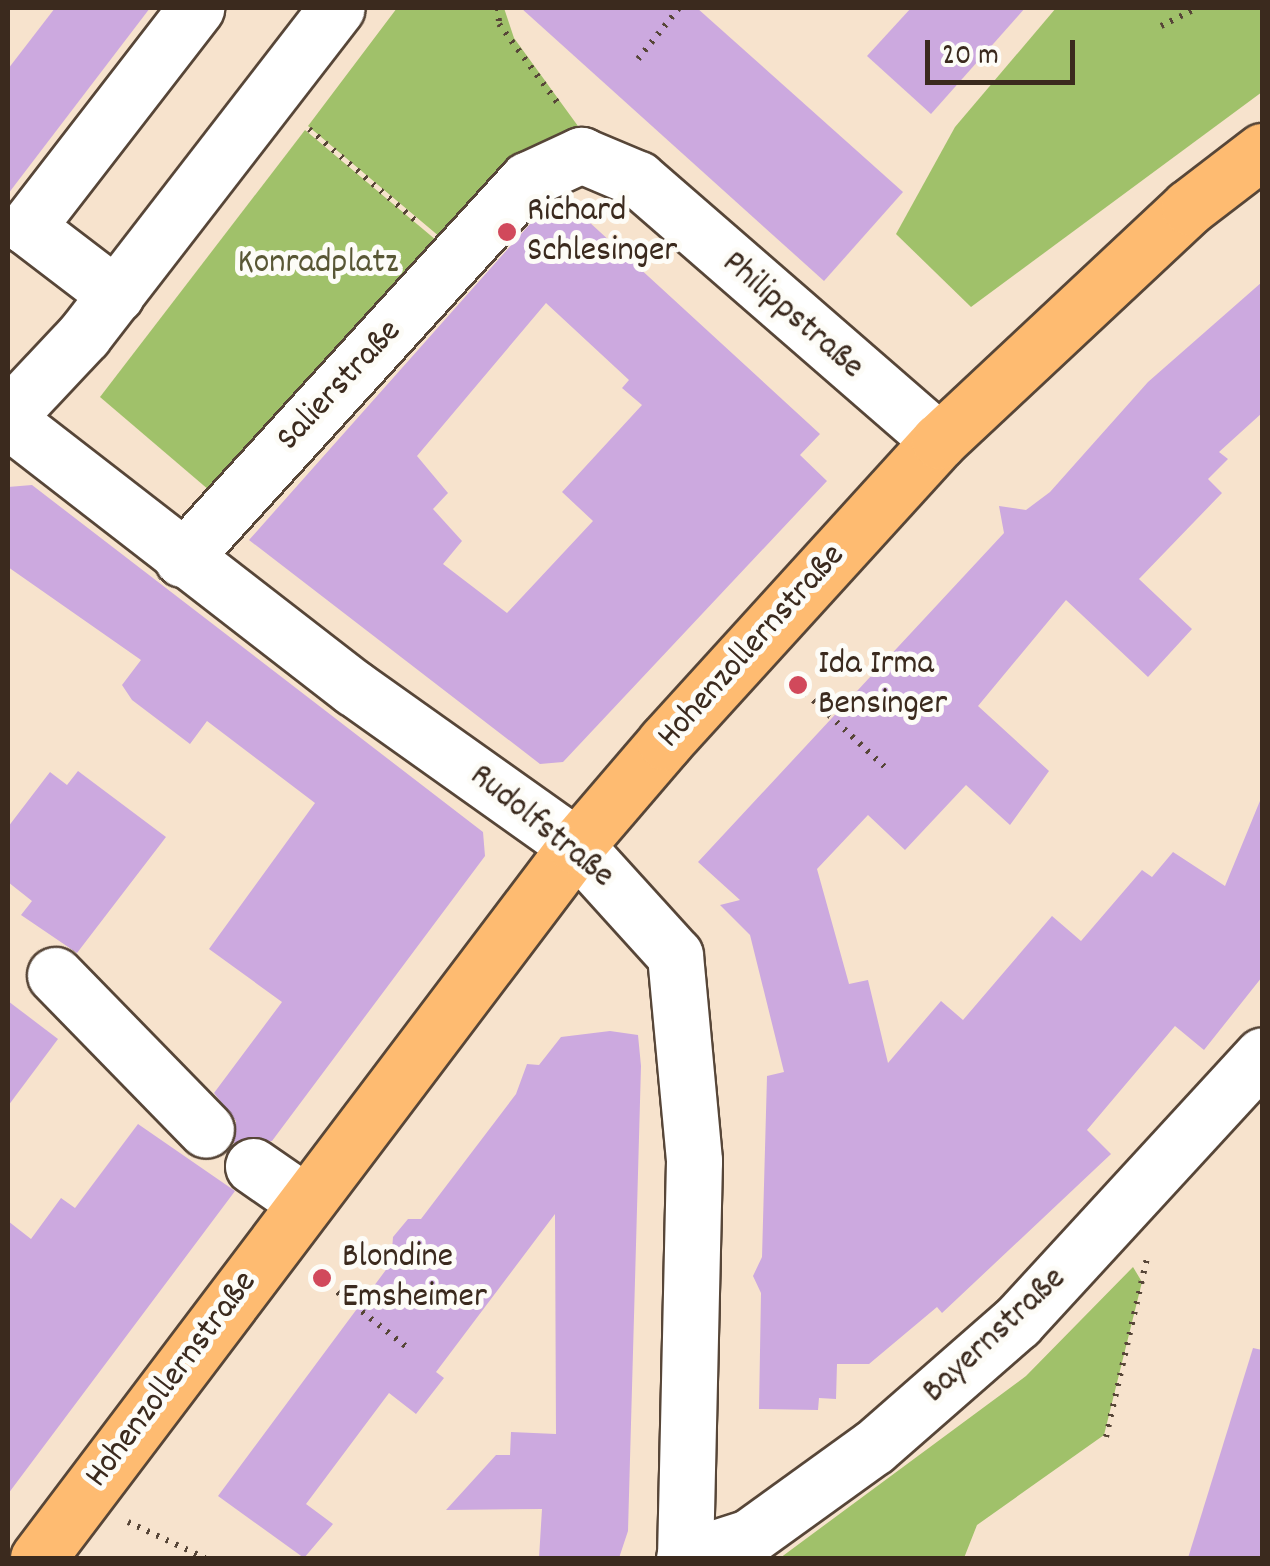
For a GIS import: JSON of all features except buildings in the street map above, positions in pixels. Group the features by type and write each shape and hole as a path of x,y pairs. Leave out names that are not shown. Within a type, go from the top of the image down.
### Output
{"main road":[{"name":"Hohenzollernstraße","path":"38,1558 576,846 938,441 1189,207 1262,152"}],"street":[{"path":"116,294 27,227 196,8"},
{"path":"8,418 116,294 232,111 337,8"},
{"name":"Philippstraße","path":"540,170 581,155 638,180 938,441"},
{"name":"Salierstraße","path":"182,559 540,170"},
{"name":"Rudolfstraße","path":"8,418 182,559 576,846 665,941 684,986 694,1161 685,1558"},
{"path":"55,975 206,1130"},
{"name":"Bayernstraße","path":"685,1558 749,1537 874,1446 1017,1322 1262,1056"},
{"path":"253,1166 306,1202"}],"path":[{"path":"498,8 498,24 554,98"},
{"path":"638,58 679,8"},
{"path":"1161,26 1197,8"},
{"path":"304,126 420,224"},
{"path":"798,686 888,770"},
{"path":"1106,1437 1146,1278 1149,1182"},
{"path":"321,1279 408,1349"},
{"path":"81,1500 206,1558"}],"green space":[{"name":"Konradplatz","path":"397,8 504,8 514,38 599,155 459,253 308,126"},
{"path":"1056,8 1262,8 1262,92 971,307 896,234 955,127"},
{"name":"Konradplatz","path":"305,130 455,256 223,502 100,397"},
{"path":"1133,1267 1142,1282 1104,1435 977,1525 964,1558 780,1558 1026,1376"}],"place":[{"name":"Richard Schlesinger","path":"507,232"},
{"name":"Ida Irma Bensinger","path":"798,685"},
{"name":"Blondine Emsheimer","path":"322,1278"}]}
